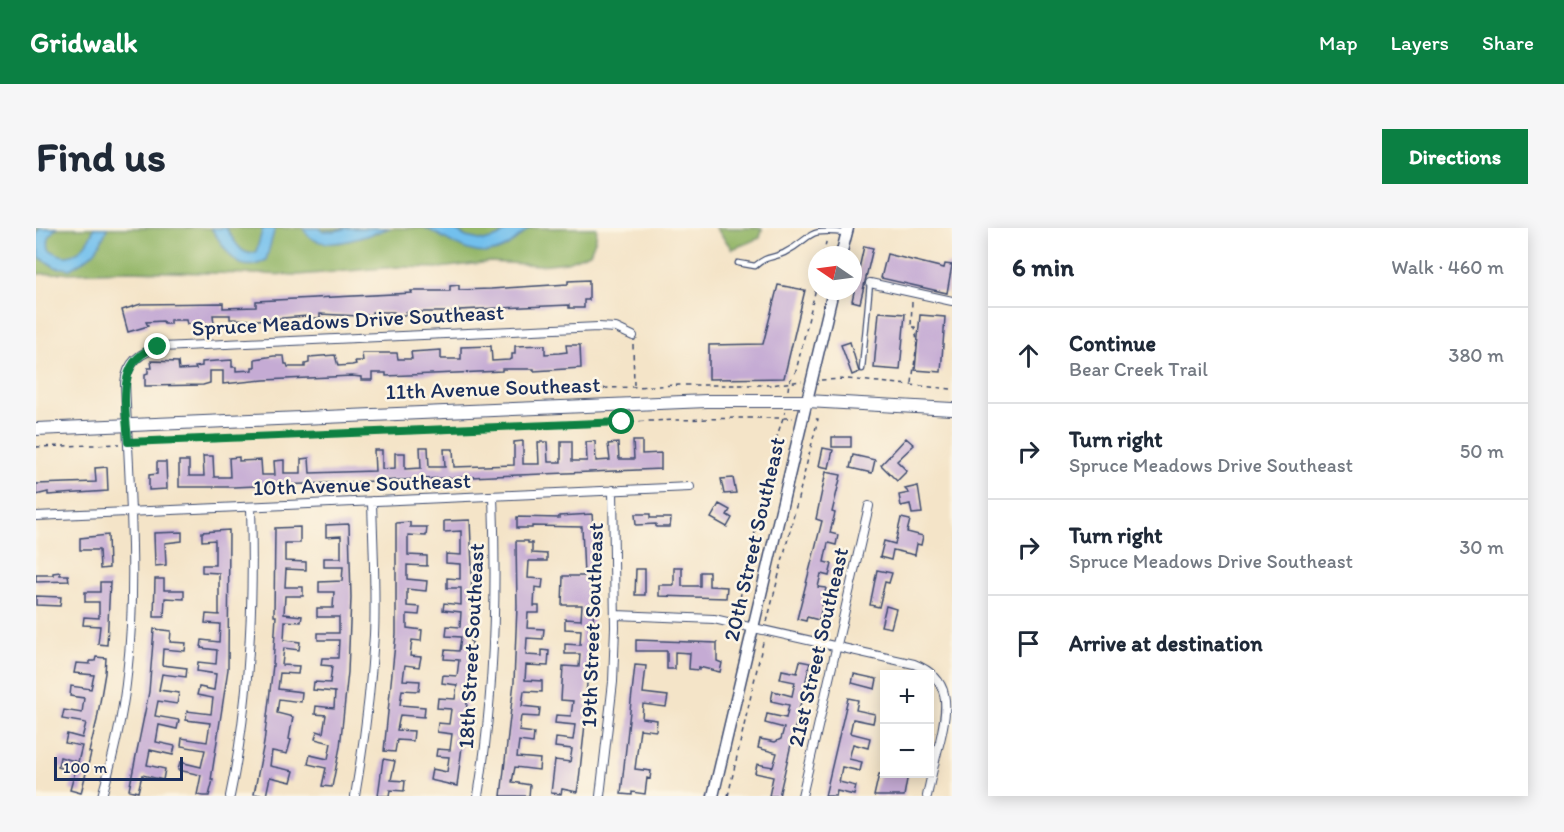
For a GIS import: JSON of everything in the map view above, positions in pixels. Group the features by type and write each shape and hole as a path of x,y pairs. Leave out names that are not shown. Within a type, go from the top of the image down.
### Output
{"main road":[{"name":"11th Avenue Southeast","path":"36,429 698,401 807,401 952,410"}],"street":[{"path":"843,246 847,231"},
{"path":"870,283 952,301"},
{"name":"20th Street Southeast","path":"713,796 831,300"},
{"name":"Spruce Meadows Drive Southeast","path":"127,425 125,383 128,370 138,357 158,347 272,340 598,327 616,328 633,336"},
{"path":"102,796 119,728 127,676 132,582 127,425"},
{"name":"10th Avenue Southeast","path":"36,516 690,487"},
{"name":"19th Street Southeast","path":"600,796 613,682 616,615 613,490"},
{"name":"18th Street Southeast","path":"478,796 490,701 494,639 493,497"},
{"path":"355,796 367,723 374,634 375,570 372,501"},
{"name":"21st Street Southeast","path":"802,796 868,506"},
{"path":"230,796 242,732 248,672 253,584 251,507"},
{"path":"616,615 714,619 914,664 927,669 937,677 944,690 947,707 927,796"}],"lane":[{"path":"738,263 755,266 766,258 792,249 807,233 815,230 847,231"},
{"path":"862,369 870,283"}],"path":[{"path":"825,246 829,230"},
{"path":"912,292 911,327 915,327 916,342 912,385"},
{"path":"586,389 634,386 770,385 789,382 796,371 813,300"},
{"path":"633,336 634,386"},
{"path":"838,379 952,388"},
{"path":"36,447 622,422 784,418 778,433 737,612"},
{"path":"768,619 818,419"},
{"path":"728,796 763,641"}],"green space":[{"path":"36,228 597,228 590,253 567,262 540,265 490,262 439,268 398,267 298,275 127,271 36,274"},
{"path":"716,228 762,228 762,230 760,238 732,249"}],"water":[{"path":"40,228 57,228 49,237 49,249 65,256 73,255 81,249 94,228 107,228 93,253 70,269 55,267 39,257 36,236"},
{"path":"211,228 226,228 242,250 251,253 256,252 263,228 275,228 266,260 247,266 233,259"},
{"path":"303,228 335,231 347,228 390,228 356,239 331,243 319,242 310,237"},
{"path":"425,228 452,228 466,237 484,241 498,237 510,228 530,228 504,248 483,253 463,248"}],"building":[{"path":"864,246 873,248 862,295"},
{"path":"887,254 944,268 945,264 952,265 947,293 881,278"},
{"path":"589,280 589,300 584,300 584,308 569,308 569,305 459,310 460,312 406,312 406,315 395,315 394,312 372,312 372,315 360,316 320,314 320,318 307,318 307,316 257,320 230,319 230,315 213,315 214,324 187,324 186,320 170,320 170,324 164,324 163,321 146,322 148,326 128,332 122,310 141,304 223,303 223,308 256,307 256,301 412,293 411,291 450,291 450,286 459,285 459,290 491,289 568,284 568,281"},
{"path":"778,285 805,290 784,378 709,379 709,345 763,344"},
{"path":"879,312 905,314 900,370 874,368"},
{"path":"920,315 945,317 941,372 915,370"},
{"path":"850,342 859,372 852,375 841,345"},
{"path":"545,345 545,354 567,352 566,345 580,345 581,368 534,371 534,369 502,369 502,371 386,376 386,373 372,373 372,380 361,380 361,377 352,376 223,384 223,371 210,371 210,383 203,385 145,386 145,374 148,373 148,368 152,368 151,361 178,362 179,370 196,369 195,367 202,366 202,362 232,360 232,367 236,367 236,371 252,370 252,367 255,367 255,359 274,356 284,356 288,367 305,367 305,364 309,363 309,357 335,355 338,366 363,361 362,353 397,353 398,359 412,359 411,352 441,350 441,359 461,359 461,347 491,346 492,361 512,359 515,346"},
{"path":"832,437 851,437 851,447 832,447"},
{"path":"906,438 914,445 897,461 907,471 897,481 881,465"},
{"path":"523,441 523,464 539,464 538,442 547,442 548,462 561,462 561,441 572,441 572,461 587,461 586,442 595,441 596,461 610,460 608,444 618,443 619,459 634,459 633,441 642,441 642,454 661,453 661,469 233,487 179,487 179,461 189,461 189,476 204,476 203,456 213,456 214,477 230,477 229,458 239,457 239,461 261,460 262,475 275,475 274,461 284,460 284,473 301,473 301,459 309,458 310,473 375,471 374,450 382,450 382,469 395,468 395,453 405,453 405,469 421,468 420,447 428,447 429,467 445,467 444,449 453,449 454,467 514,465 514,442"},
{"path":"823,448 833,450 829,468 819,466"},
{"path":"853,455 875,460 872,473 850,468"},
{"path":"157,462 166,462 167,489 149,490 149,475 157,474"},
{"path":"107,467 108,491 48,495 48,492 36,495 36,484 96,482 95,468"},
{"path":"826,472 841,475 832,512 835,513 830,533 838,535 836,545 828,543 824,562 832,564 829,576 821,574 818,587 826,588 819,620 807,617 806,621 797,619 822,521 816,519"},
{"path":"733,478 736,493 724,494 721,479"},
{"path":"918,486 922,513 912,514 910,504 901,506 899,495 909,493 905,489"},
{"path":"719,504 730,510 727,515 732,518 727,527 711,518"},
{"path":"592,514 594,537 592,609 594,609 579,780 577,792 562,789 561,794 551,793 555,760 570,762 572,749 555,747 556,738 573,740 575,725 555,723 556,715 571,716 573,701 561,700 563,666 579,667 580,654 565,654 565,644 580,645 581,630 565,629 565,619 581,620 582,605 562,605 563,576 584,576 582,527 517,528 517,517 559,518 559,516"},
{"path":"635,514 650,514 650,518 671,518 670,527 656,527 656,524 636,525"},
{"path":"901,518 910,520 907,532 923,536 921,545 917,544 915,555 893,550 891,560 880,557 884,541 895,544"},
{"path":"470,520 472,567 470,641 472,642 457,786 430,780 432,769 447,772 449,757 436,756 437,749 450,750 452,734 437,732 438,723 449,724 451,709 437,708 438,698 455,699 457,685 442,683 443,675 457,676 459,660 444,659 445,650 459,651 461,637 446,636 447,626 460,627 461,612 443,610 444,603 461,605 461,588 447,588 447,578 460,579 460,564 446,563 446,554 461,555 461,531 444,532 444,521"},
{"path":"410,522 410,527 427,527 426,536 408,535 408,555 427,556 427,566 407,565 407,579 427,581 426,591 407,589 407,606 420,607 419,615 407,614 407,628 422,630 421,641 412,640 410,656 421,657 419,667 405,665 403,680 420,681 419,691 402,690 400,705 425,707 424,717 400,715 397,730 414,731 413,741 397,740 395,752 384,751 396,634 396,523"},
{"path":"349,524 351,598 348,672 340,747 332,787 322,786 326,768 308,764 310,755 328,759 331,743 315,739 317,731 323,733 326,715 315,714 316,706 334,708 335,692 313,690 314,682 330,683 332,666 321,665 322,658 338,658 339,640 318,640 318,633 339,633 339,617 317,617 317,608 333,608 334,592 319,592 319,582 342,581 343,567 324,567 324,558 341,558 341,536 326,537 326,525"},
{"path":"300,527 300,543 285,543 285,561 306,562 306,570 286,569 285,587 303,587 303,596 285,596 284,614 302,616 301,622 285,621 284,640 300,642 299,650 284,648 282,665 299,666 298,674 280,673 278,689 302,692 301,702 279,699 277,713 293,717 289,739 291,740 287,754 272,751 270,766 294,771 291,782 270,777 266,796 254,794 264,743 273,665 276,616 274,616 275,528"},
{"path":"229,530 228,669 211,780 213,780 209,796 203,796 197,795 201,775 178,770 180,762 201,767 205,750 181,746 182,738 207,742 210,723 186,720 187,711 211,714 213,698 197,695 199,687 214,690 216,674 197,671 198,662 216,664 217,650 201,648 202,640 219,642 220,624 205,623 206,614 219,615 219,573 202,572 202,565 215,565 215,540 202,541 202,532"},
{"path":"182,532 182,541 165,543 166,565 155,566 154,533"},
{"path":"108,535 109,568 100,569 99,550 80,550 80,538"},
{"path":"516,541 532,543 532,553 547,554 547,561 529,561 528,578 543,579 542,588 535,587 534,606 539,606 539,613 528,613 527,628 544,629 543,639 527,638 526,655 542,656 542,650 549,651 548,666 526,665 525,680 542,681 542,692 524,691 522,706 540,708 539,717 521,716 519,731 534,733 533,743 519,741 517,757 540,759 539,770 515,767 512,782 530,785 529,796 501,796 514,682 517,606"},
{"path":"674,567 682,567 682,586 700,586 700,572 709,572 709,586 727,587 726,598 659,596 659,585 674,585"},
{"path":"636,569 645,569 645,595 635,595"},
{"path":"877,570 892,573 889,583 885,582 879,607 870,605"},
{"path":"60,572 60,575 68,575 69,581 36,582 36,575 53,575 53,573"},
{"path":"155,579 164,579 164,590 184,590 184,599 165,598 164,617 154,617"},
{"path":"100,582 110,582 107,645 98,644 100,626 83,625 84,617 99,618 99,602 85,602 85,592 100,592"},
{"path":"36,596 61,597 60,606 36,605"},
{"path":"886,606 896,609 891,628 881,626"},
{"path":"154,629 171,631 170,642 186,643 185,651 163,649 162,665 187,668 186,677 162,674 159,690 179,693 177,704 158,701 155,716 179,720 177,729 159,725 156,742 175,746 173,755 150,750 147,765 165,769 163,780 142,775 138,792 129,790 149,692"},
{"path":"636,640 717,643 717,661 722,663 720,672 699,667 699,670 689,669 690,653 675,652 675,669 667,669 667,651 636,651"},
{"path":"96,657 106,658 105,673 89,752 91,753 81,793 70,790 75,772 58,767 60,757 78,762 82,746 65,743 67,734 82,738 86,723 62,719 64,710 82,713 84,698 70,696 71,686 91,689 94,675 74,673 76,663 90,664 90,661 95,661"},
{"path":"800,661 810,663 779,796 769,796 773,777 755,773 757,764 773,767 777,753 758,748 760,739 775,742 781,739 784,728 765,723 767,714 786,718 789,705 771,701 773,691 792,696 795,682 780,679 782,670 797,673"},
{"path":"635,665 646,666 643,693 668,696 666,707 643,704 642,718 657,720 656,731 640,729 635,769 651,771 650,779 647,778 645,794 632,792 632,795 621,794"},
{"path":"854,674 877,679 875,689 852,683"},
{"path":"848,698 858,700 856,710 875,714 873,723 853,719 850,733 870,738 868,748 853,744 849,759 862,762 860,771 842,767 839,782 856,786 854,795 837,791 836,796 825,796"},
{"path":"383,759 395,761 391,780 405,781 404,791 390,790 389,796 378,796"},
{"path":"879,774 880,778 907,778 904,796 874,796"}],"route":[{"path":"158,347 138,357 131,364 127,374 125,383 128,442 622,422"}]}
